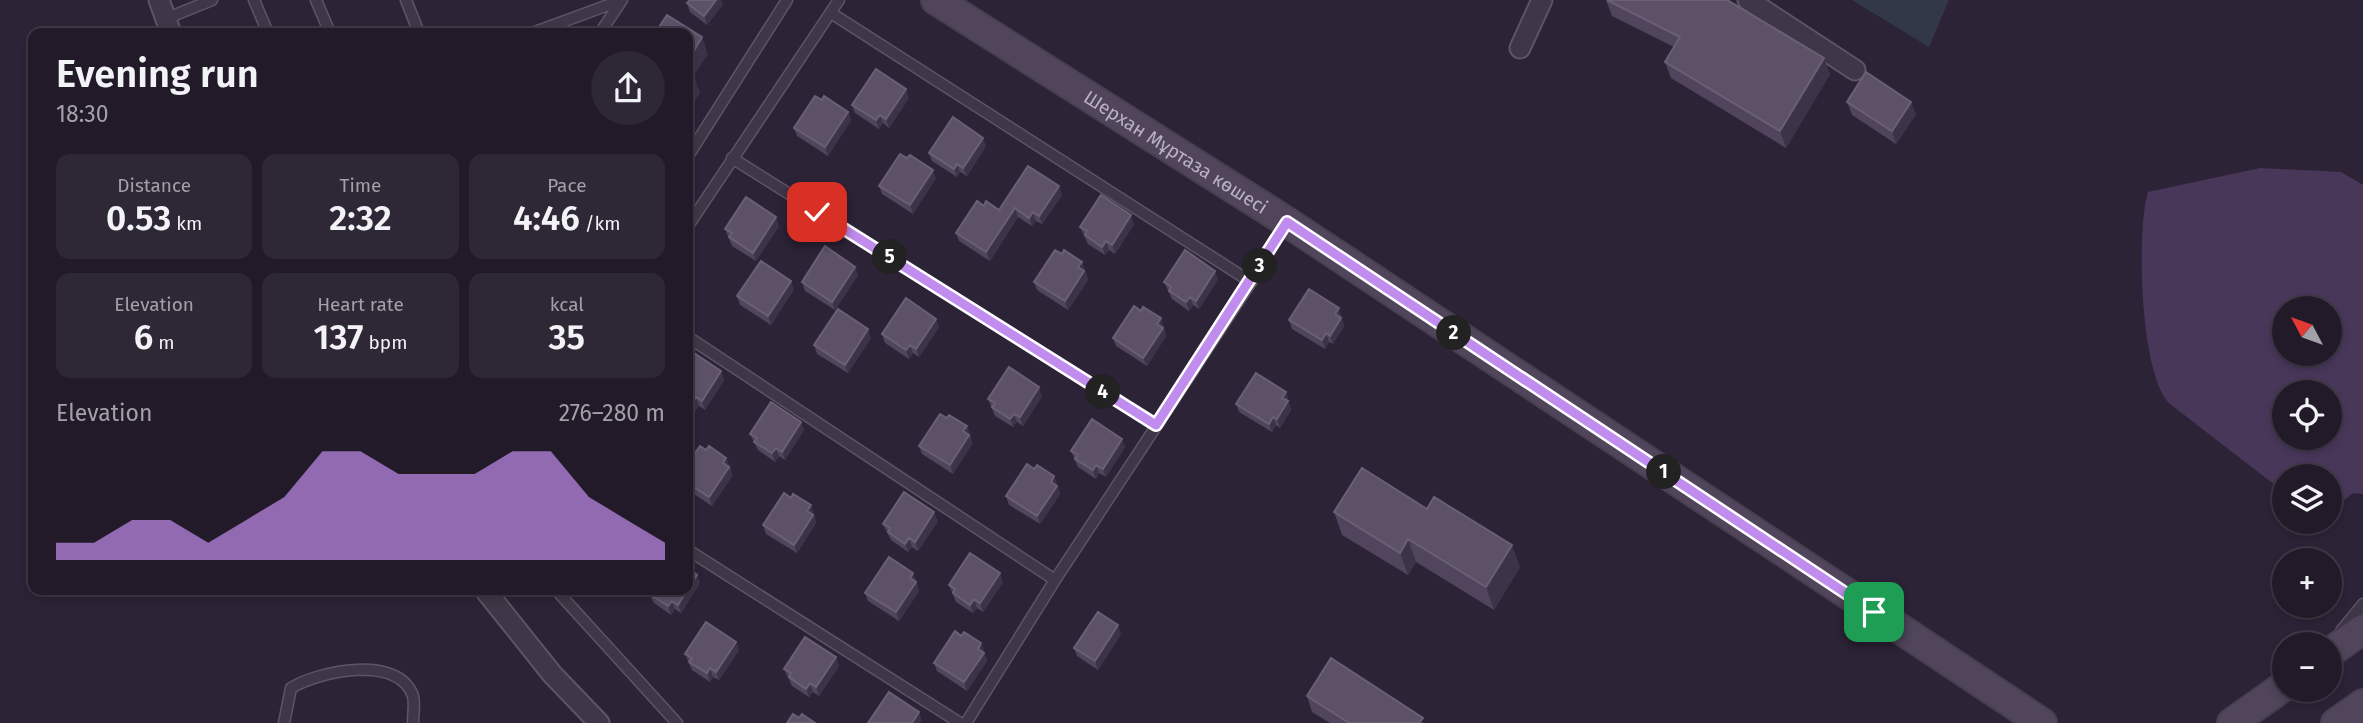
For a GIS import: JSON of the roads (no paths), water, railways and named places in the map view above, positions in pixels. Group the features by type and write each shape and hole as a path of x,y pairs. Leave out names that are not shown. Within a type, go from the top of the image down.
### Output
{"main road":[{"name":"Шерхан Мұртаза көшесі","path":"936,0 1287,222 2042,723"},
{"path":"2342,644 2363,629"},
{"path":"2232,723 2272,695"},
{"path":"2336,723 2363,704"}],"street":[{"path":"1520,48 1542,0"},
{"path":"1748,0 1856,70"},
{"path":"489,595 552,674 599,723"}],"lane":[{"path":"165,17 212,0"},
{"path":"254,0 266,28"},
{"path":"316,0 328,28"},
{"path":"406,0 417,28"},
{"path":"546,28 622,0"},
{"path":"603,28 622,0"},
{"path":"693,148 787,0"},
{"path":"693,218 839,0"},
{"path":"831,13 1251,282"},
{"path":"732,158 1156,425"},
{"path":"966,723 1055,580 1251,282 1287,222"},
{"path":"693,340 1055,580"},
{"path":"693,553 960,723"},
{"path":"561,595 677,723"},
{"path":"2340,632 2363,604"},
{"path":"284,723 291,688 308,678 378,668 399,679 412,696 413,723"}]}
